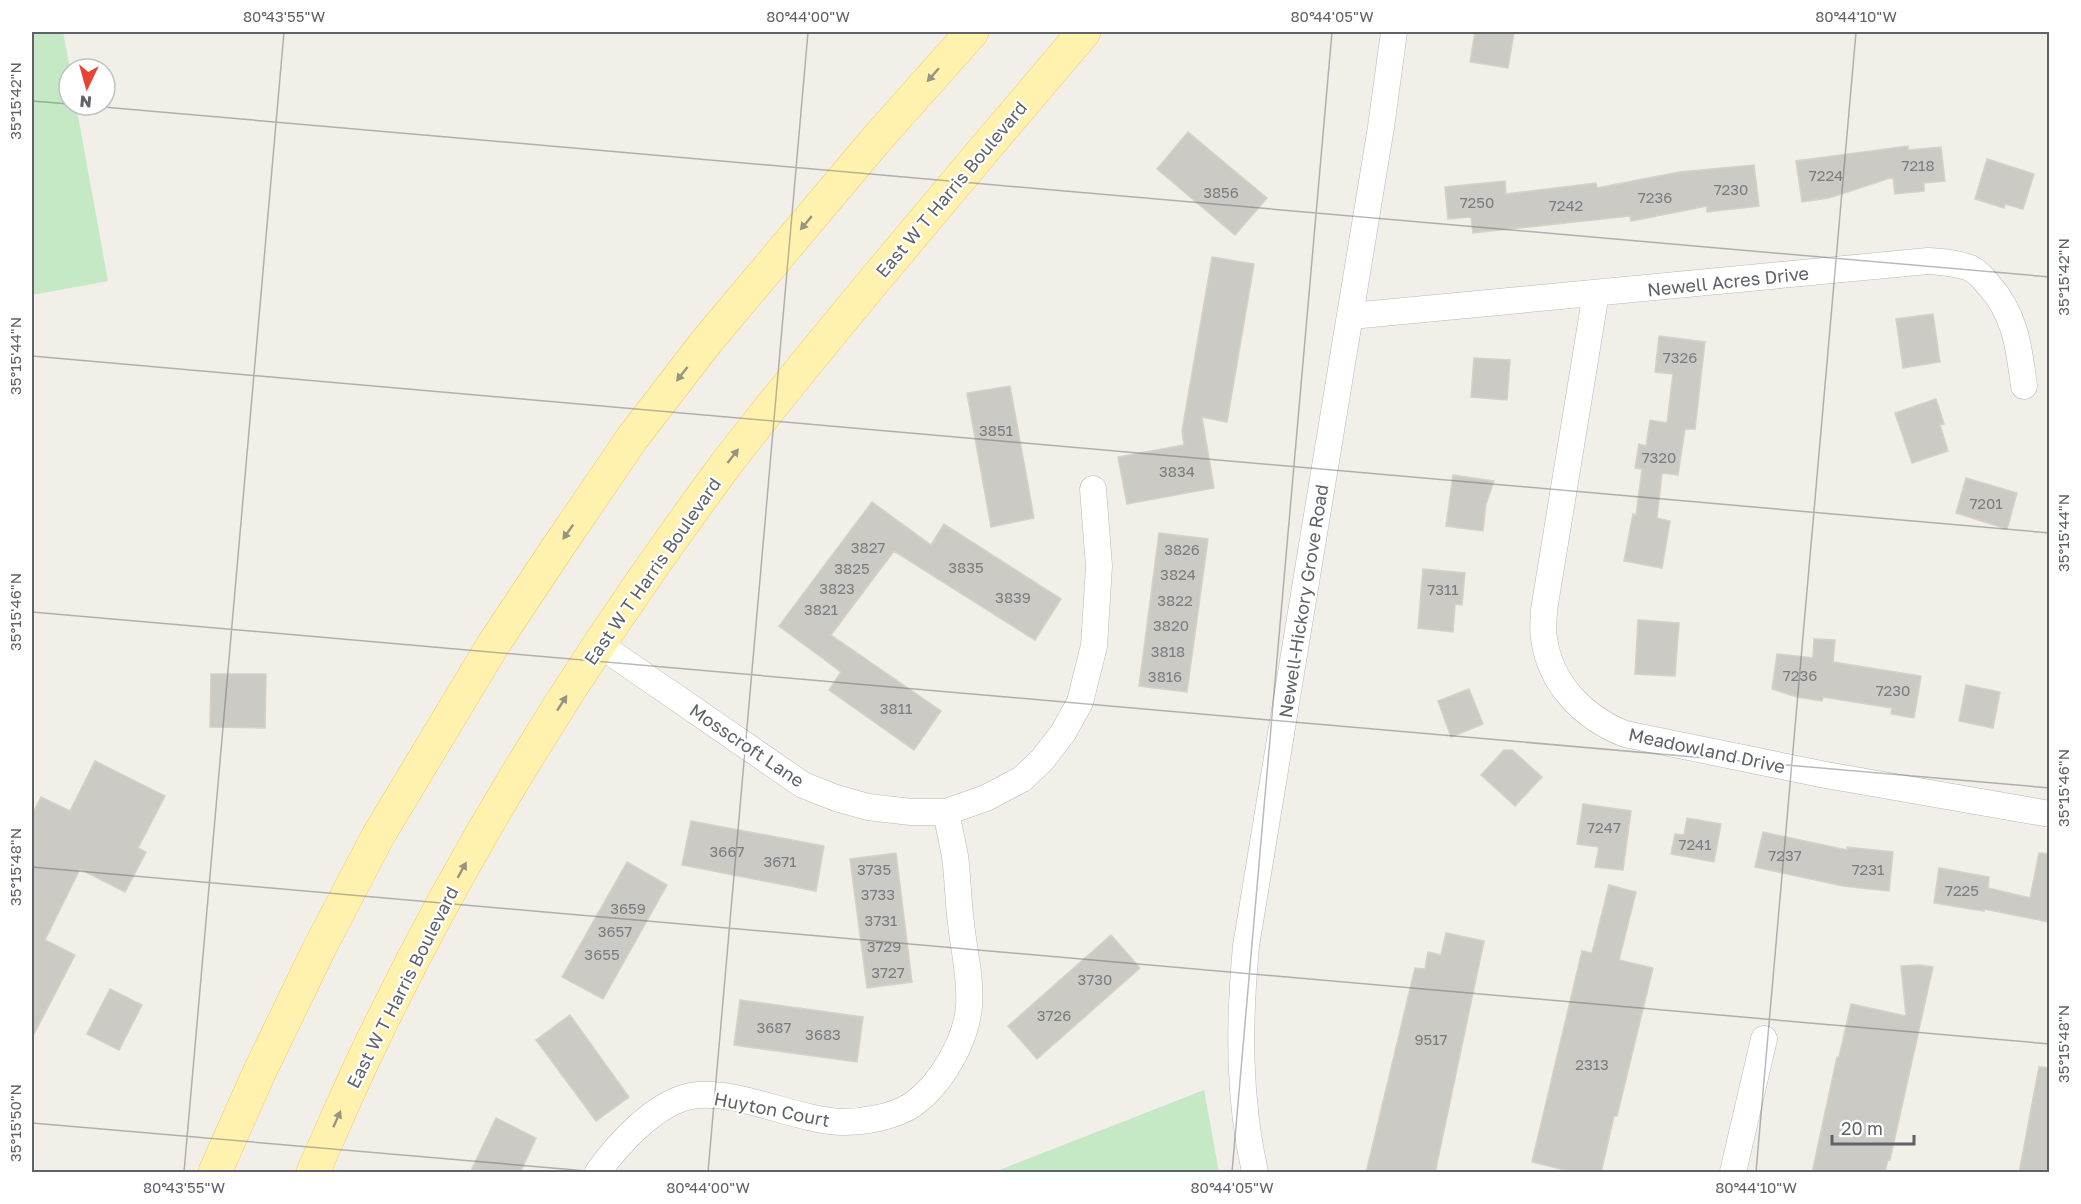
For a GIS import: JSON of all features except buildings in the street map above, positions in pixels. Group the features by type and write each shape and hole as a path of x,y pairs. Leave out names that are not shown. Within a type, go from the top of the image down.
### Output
{"main road":[{"path":"215,1173 259,1072 319,949 378,836 493,645 556,550 633,437 707,341 875,141 972,32"},
{"name":"East W T Harris Boulevard","path":"313,1173 366,1052 419,948 536,742 654,564 722,470 802,368 1084,32"}],"street":[{"name":"Newell-Hickory Grove Road","path":"1255,1173 1246,1127 1240,1051 1246,946 1351,316 1394,32"},
{"name":"Newell Acres Drive","path":"1351,316 1928,261 1948,263 1978,272 2000,297 2009,314 2020,349 2024,386"},
{"name":"Meadowland Drive","path":"1596,293 1544,610 1546,648 1552,668 1568,694 1585,712 1605,727 1625,734 1827,775 2049,814"},
{"name":"Mosscroft Lane","path":"600,645 803,785 868,807 911,812 946,812 986,798 1022,779 1042,760 1063,732 1080,702 1094,646 1098,604 1099,566 1093,489"},
{"name":"Huyton Court","path":"598,1173 611,1154 639,1126 668,1105 691,1096 721,1095 813,1119 844,1122 895,1113 912,1105 924,1094 956,1052 965,1028 969,1005 969,980 960,921 955,857 946,812"},
{"path":"1733,1173 1764,1040"}],"green space":[{"path":"32,32 63,32 68,57 57,57 57,117 78,117 108,281 32,295"},
{"path":"1204,1090 1219,1172 994,1172"}]}
